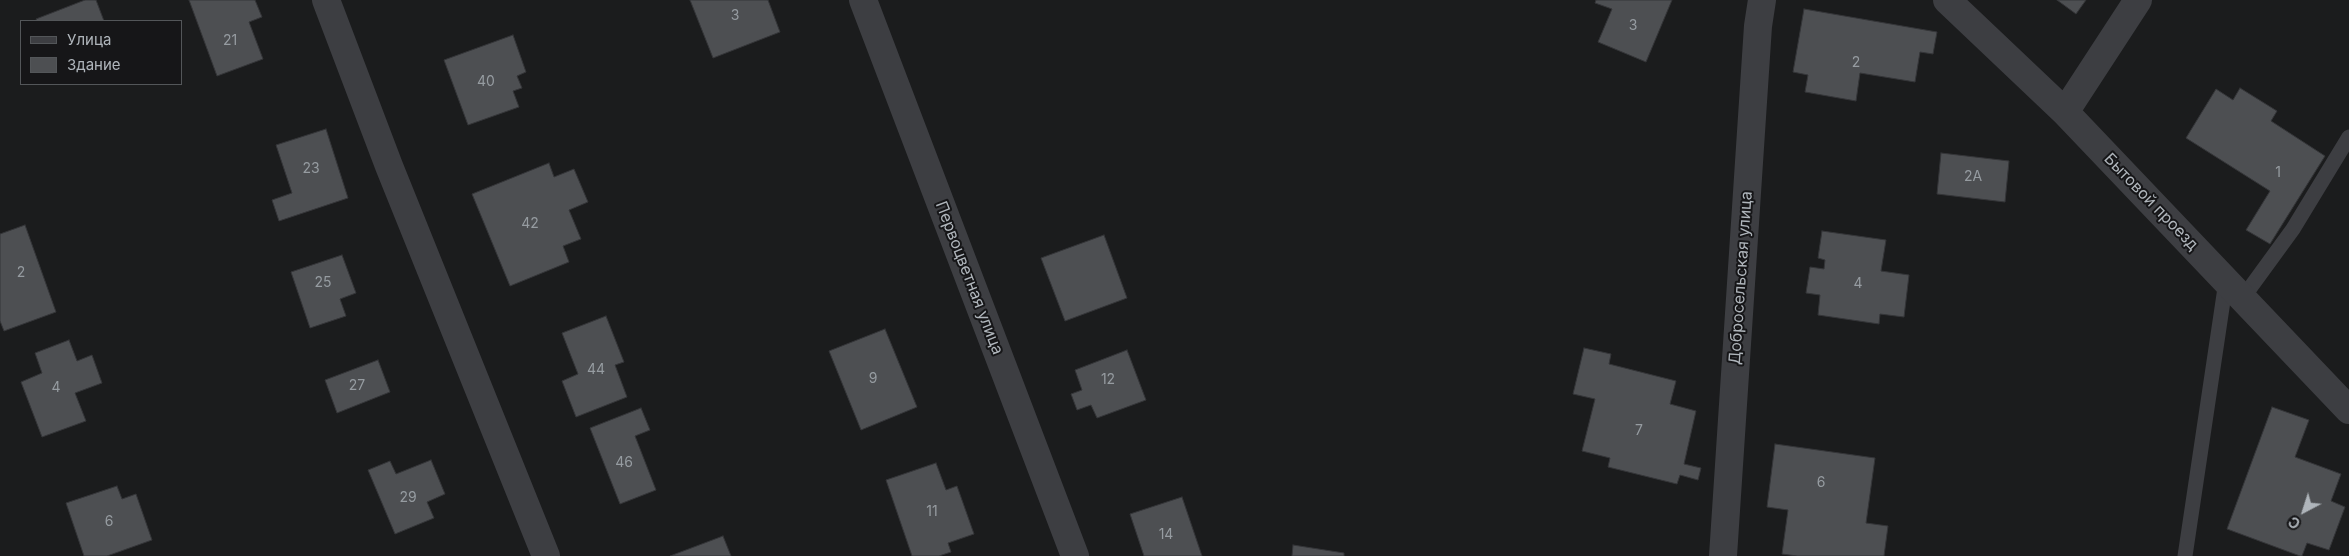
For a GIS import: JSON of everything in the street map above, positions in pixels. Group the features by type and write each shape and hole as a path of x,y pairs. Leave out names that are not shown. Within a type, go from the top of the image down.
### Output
{"street":[{"path":"326,0 390,166 546,556"},
{"name":"Первоцветная улица","path":"862,0 1075,556"},
{"name":"Добросельская улица","path":"1722,556 1758,26 1762,0"},
{"name":"Бытовой проезд","path":"1947,0 2065,112 2349,410"},
{"path":"2065,112 2138,0"}],"lane":[{"path":"2185,556 2234,290 2293,229 2349,138"}],"building":[{"path":"85,0 96,0 104,20 36,20"},
{"path":"189,0 255,0 262,17 249,22 263,59 217,76"},
{"path":"690,0 768,0 780,32 713,58"},
{"path":"1596,0 1672,0 1646,62 1598,42 1612,9 1595,3"},
{"path":"2057,0 2086,0 2076,14"},
{"path":"1804,9 1937,32 1933,54 1920,52 1915,82 1860,73 1856,101 1805,92 1808,75 1793,72"},
{"path":"513,35 526,72 517,76 522,88 513,91 519,107 468,125 444,60"},
{"path":"2240,88 2277,111 2271,121 2325,156 2270,244 2246,230 2270,191 2186,138 2216,89 2233,100"},
{"path":"326,129 348,198 279,221 272,200 292,193 276,145"},
{"path":"1941,153 2009,161 2005,202 1937,194"},
{"path":"549,163 554,177 574,169 588,202 569,210 581,239 563,246 569,262 510,286 472,194"},
{"path":"25,225 56,312 4,331 0,321 0,234"},
{"path":"1822,231 1886,240 1881,271 1909,275 1904,317 1880,314 1879,324 1818,315 1820,295 1806,293 1810,267 1824,269 1825,260 1818,258"},
{"path":"1104,235 1127,298 1065,321 1041,258"},
{"path":"342,255 356,293 340,299 346,316 310,328 291,272"},
{"path":"606,316 624,362 615,365 627,397 576,417 562,381 578,374 562,333"},
{"path":"885,329 917,407 861,430 829,351"},
{"path":"69,340 77,361 92,355 102,383 75,393 86,421 42,437 21,382 42,373 35,353"},
{"path":"1584,348 1611,354 1609,364 1676,381 1670,404 1696,411 1684,464 1701,468 1698,480 1680,475 1677,484 1608,467 1610,458 1582,451 1595,399 1573,394"},
{"path":"1127,350 1146,400 1097,418 1091,405 1077,410 1071,394 1082,390 1075,370"},
{"path":"378,360 390,392 337,413 325,380"},
{"path":"2272,407 2309,420 2295,457 2341,474 2331,501 2345,507 2329,550 2307,543 2302,556 2300,556 2227,529"},
{"path":"641,408 650,430 635,436 656,490 620,504 590,428"},
{"path":"1775,444 1875,458 1866,523 1888,526 1884,556 1797,556 1782,554 1788,510 1767,507"},
{"path":"431,460 445,494 427,502 434,518 395,534 368,470 390,461 396,474"},
{"path":"936,463 946,490 957,486 974,534 948,543 951,552 939,556 912,556 886,480"},
{"path":"117,486 122,499 136,494 152,540 107,556 84,556 66,503"},
{"path":"1182,497 1202,556 1144,556 1130,514"},
{"path":"723,536 731,556 670,556"},
{"path":"1293,545 1344,553 1344,556 1292,556"}]}
